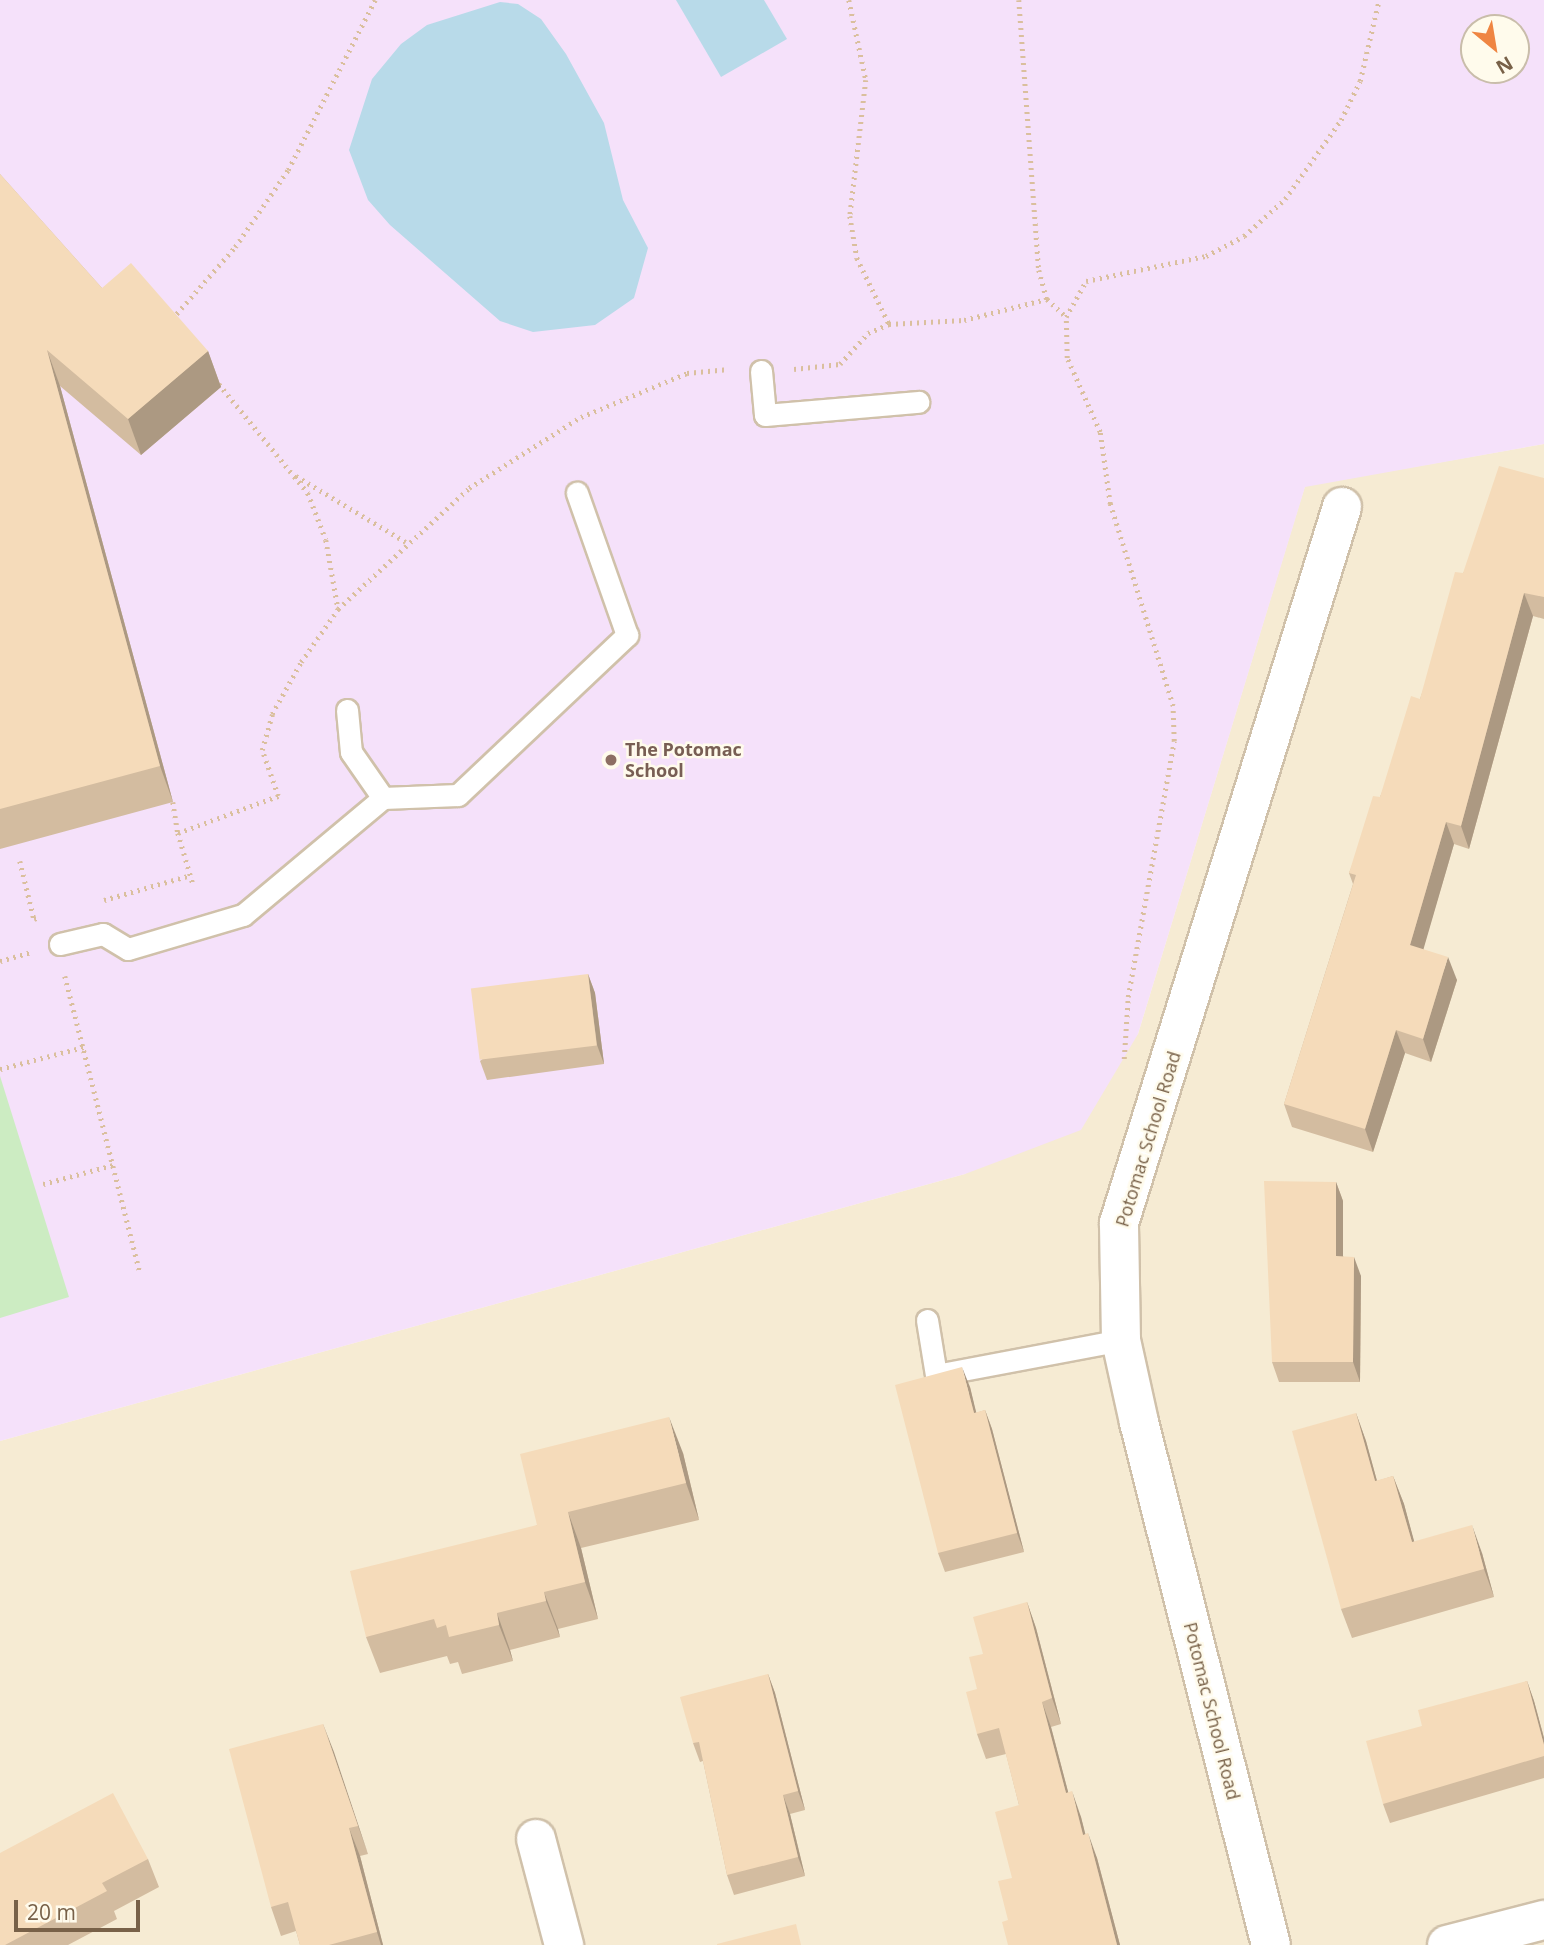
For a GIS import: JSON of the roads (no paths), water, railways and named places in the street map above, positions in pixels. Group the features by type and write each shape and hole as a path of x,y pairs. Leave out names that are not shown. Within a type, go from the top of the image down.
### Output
{"street":[{"name":"Potomac School Road","path":"1271,1945 1121,1339 1119,1223 1342,507"},
{"path":"536,1839 564,1945"},
{"path":"1447,1945 1544,1920"}],"lane":[{"path":"761,371 765,415 918,401"},
{"path":"60,944 103,934 128,949 243,915 383,798 458,795 627,635 577,493"},
{"path":"347,710 351,752 383,798"},
{"path":"926,1320 936,1375 1121,1339"}],"water":[{"path":"676,0 764,0 787,39 721,77"},
{"path":"500,2 518,4 541,19 566,54 604,123 623,200 648,248 634,298 595,325 533,332 500,321 390,225 368,200 349,150 372,79 401,44 427,25"}],"place":[{"name":"The Potomac School","path":"611,760"}]}
